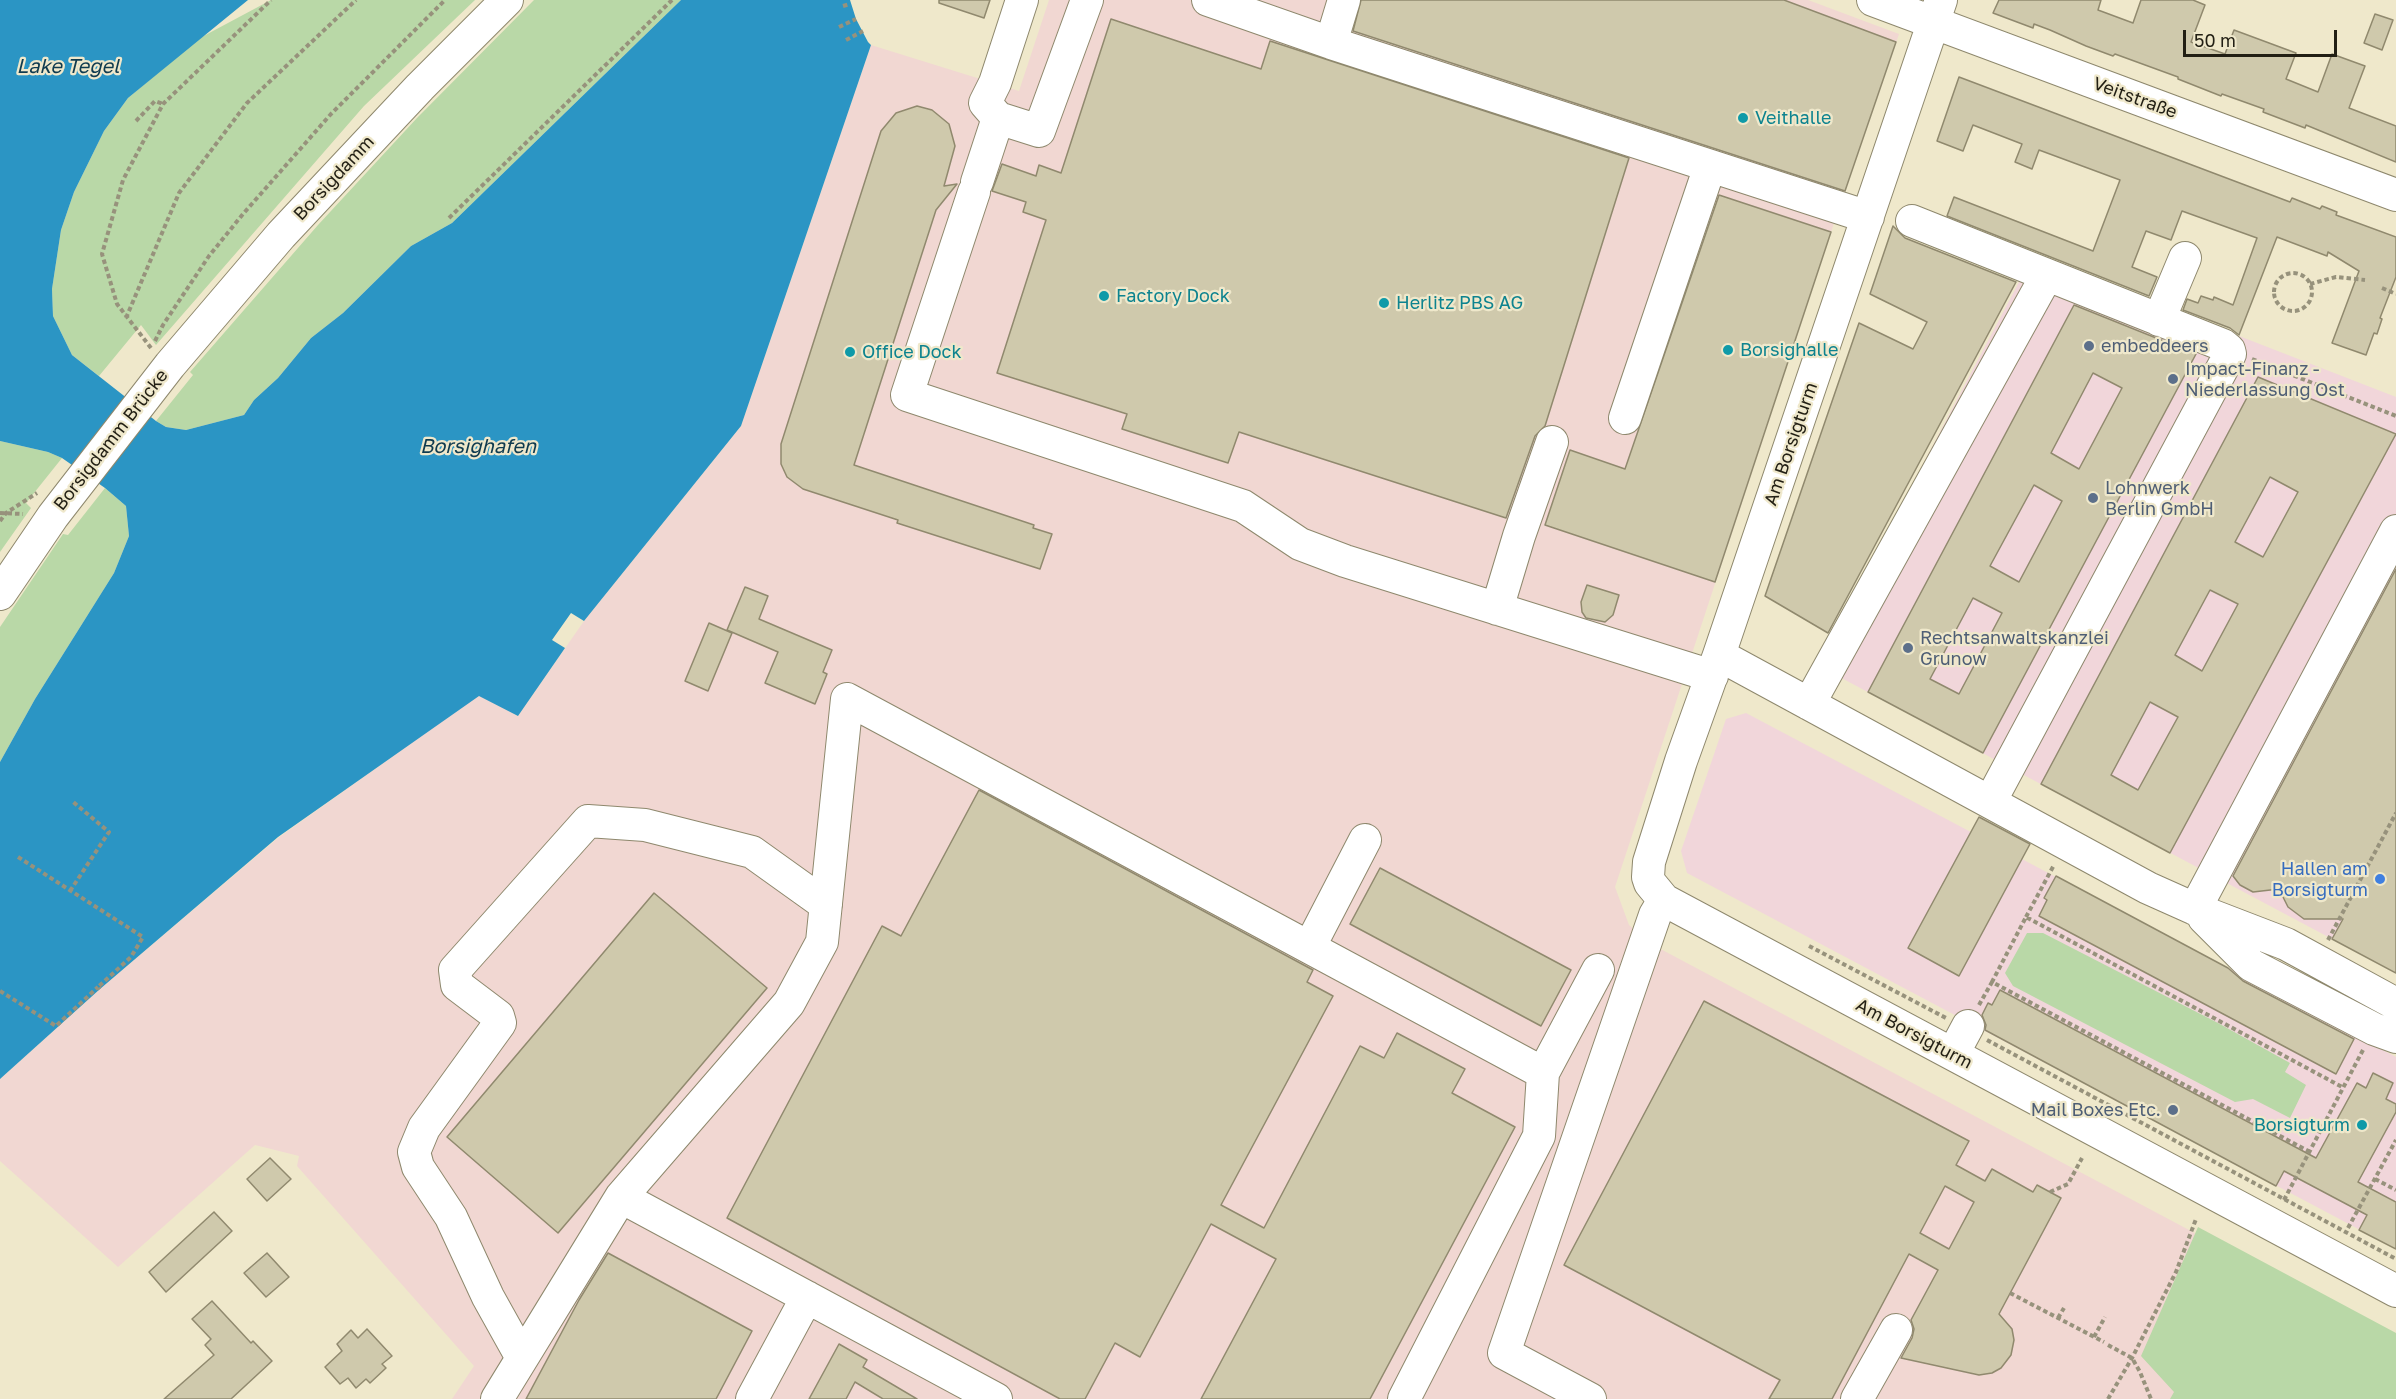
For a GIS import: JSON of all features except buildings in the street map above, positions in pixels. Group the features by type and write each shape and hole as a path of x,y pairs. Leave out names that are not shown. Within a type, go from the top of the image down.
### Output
{"street":[{"name":"Borsigdamm","path":"170,365 281,235 420,87 507,0"},
{"path":"1022,0 995,83 985,103 998,118 1039,131 1087,0"},
{"path":"1208,0 1330,43 1868,217"},
{"path":"1330,43 1344,0"},
{"name":"Veitstraße","path":"1873,0 1937,11 2396,195"},
{"name":"Am Borsigturm","path":"1937,11 1649,862 1650,883 1664,900 1953,1054 2005,1092 2271,1224 2396,1291"},
{"path":"998,118 907,395 1243,506 1300,544 1345,561 1497,609 1715,666 1809,704 2148,888 2286,944 2396,1004"},
{"path":"1625,418 1710,166"},
{"path":"1912,221 2223,345 2230,354 1990,802"},
{"path":"2159,320 2185,258"},
{"path":"1809,704 2048,275"},
{"name":"Borsigdamm Brücke","path":"49,502 170,365"},
{"path":"1497,609 1519,536 1552,442"},
{"path":"0,594 49,502"},
{"path":"2195,909 2396,531"},
{"path":"497,1399 621,1197 789,1003 822,942 847,699 1543,1072"},
{"path":"522,1358 488,1297 451,1217 418,1167 414,1152 424,1128 500,1023 498,1016 457,985 455,970 588,821 645,825 752,852 826,905"},
{"path":"1310,946 1365,840"},
{"path":"1590,1399 1504,1353 1655,915 1664,900"},
{"path":"2195,909 2251,964 2374,1029 2396,1037"},
{"path":"1404,1399 1539,1136 1543,1072 1598,970"},
{"path":"1953,1054 1968,1026"},
{"path":"621,1197 996,1399"},
{"path":"752,1399 807,1297"},
{"path":"1857,1399 1896,1330"}],"path":[{"path":"271,0 163,104 123,180 102,254 117,304 151,348 163,325 209,256 243,214 331,114 445,0"},
{"path":"126,318 178,193 247,103 356,0"},
{"path":"449,218 672,0"},
{"path":"843,6 850,4"},
{"path":"839,27 856,19"},
{"path":"846,40 863,32"},
{"path":"136,121 155,101 163,104"},
{"path":"2286,274 2300,274 2310,285 2311,299 2300,309 2286,309 2276,299 2276,285 2286,274"},
{"path":"2310,285 2336,277 2365,280"},
{"path":"2382,288 2396,294"},
{"path":"2229,350 2396,416"},
{"path":"0,513 49,502"},
{"path":"0,521 6,513"},
{"path":"70,891 109,832 72,801"},
{"path":"2326,943 2396,813"},
{"path":"2058,856 1992,982 2310,1152"},
{"path":"0,991 56,1026 131,957 142,937 18,857"},
{"path":"2026,917 2344,1088"},
{"path":"2271,1224 2365,1047"},
{"path":"2348,1228 2396,1140"},
{"path":"2050,1192 2068,1184 2082,1158"},
{"path":"2375,1179 2396,1190"},
{"path":"2108,1399 2132,1358 2176,1272 2196,1219"},
{"path":"2010,1293 2132,1358 2151,1399"},
{"path":"2058,1318 2064,1308"},
{"path":"2094,1337 2105,1317"}],"shaded area":[{"path":"1049,0 1808,0 1899,34 1831,232 1615,887 1629,925 1653,945 2396,1340 2396,1399 452,1399 474,1366 297,1166 299,1156 255,1145 118,1267 0,1161 0,1079 100,989 278,838 479,695 518,716 584,621 741,426 871,45 1019,91"},
{"path":"2029,263 2180,313 2396,397 2396,973 1817,665"},
{"path":"1746,713 2396,1057 2396,1249 1687,873 1681,851 1726,719"}],"green space":[{"path":"271,0 475,0 364,106 156,345 141,325 99,376 72,355 53,316 52,289 61,230 74,192 104,131 128,98 198,39"},
{"path":"534,0 681,0 452,223 411,246 343,313 311,338 278,378 254,400 244,415 186,430 166,427 156,421 193,375 190,372 318,225 417,118"},
{"path":"0,441 48,452 62,458 26,503 31,508 0,552"},
{"path":"105,488 126,506 129,536 114,573 35,699 0,762 0,627 63,534 68,535"},
{"path":"2027,933 2043,933 2218,1023 2290,1063 2285,1072 2306,1085 2290,1118 2253,1099 2235,1102 2013,986 2005,973"},
{"path":"2198,1227 2396,1333 2396,1399 2170,1399 2174,1392 2141,1356"}],"water":[{"name":"Borsighafen","path":"0,0 248,0 128,98 104,131 74,192 61,230 52,289 53,316 72,355 156,421 166,427 186,430 244,415 254,400 278,378 311,338 343,313 411,246 452,223 681,0 850,0 856,19 871,45 741,426 584,621 571,613 552,640 565,648 518,716 479,696 278,837 100,989 0,1079 0,762 35,699 114,573 129,536 126,506 105,488 62,458 48,452 0,441"}],"place":[{"name":"Veithalle","path":"1743,118"},
{"name":"Factory Dock","path":"1104,296"},
{"name":"Herlitz PBS AG","path":"1384,303"},
{"name":"embeddeers","path":"2089,346"},
{"name":"Borsighalle","path":"1728,350"},
{"name":"Office Dock","path":"850,352"},
{"name":"Impact-Finanz - Niederlassung Ost","path":"2173,379"},
{"name":"Lohnwerk Berlin GmbH","path":"2093,498"},
{"name":"Rechtsanwaltskanzlei Grunow","path":"1908,648"},
{"name":"Hallen am Borsigturm","path":"2380,879"},
{"name":"Mail Boxes Etc.","path":"2173,1110"},
{"name":"Borsigturm","path":"2362,1125"}],"water label":[{"name":"Lake Tegel","path":"68,67"}]}
